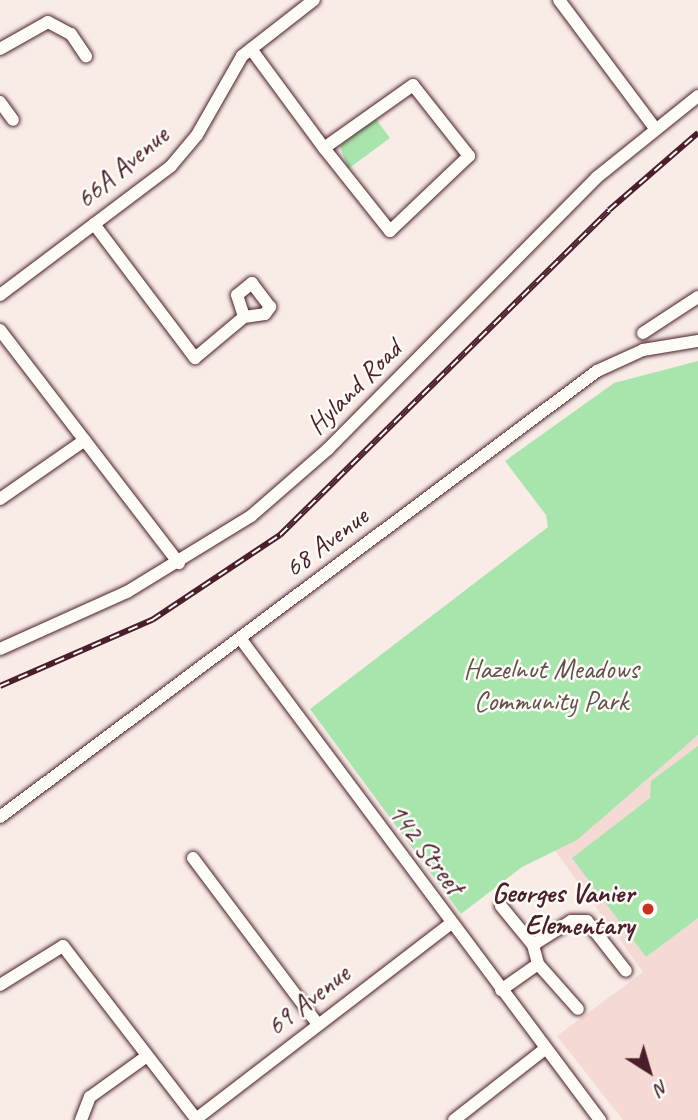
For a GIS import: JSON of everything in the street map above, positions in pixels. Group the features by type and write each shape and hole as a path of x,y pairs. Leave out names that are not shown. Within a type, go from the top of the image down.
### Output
{"street":[{"name":"66A Avenue","path":"0,295 171,166 251,49 314,0"},
{"path":"559,0 654,127"},
{"path":"0,49 41,22 71,34 86,56"},
{"path":"251,49 324,148 390,231 469,156 413,85 324,148"},
{"name":"Hyland Road","path":"0,649 100,606 179,563 300,474 654,127 698,96"},
{"path":"0,102 13,120"},
{"path":"94,224 195,358 244,317"},
{"path":"643,333 698,297"},
{"path":"0,330 179,563"},
{"name":"68 Avenue","path":"0,817 597,371 643,350 698,341"},
{"path":"0,499 86,440"},
{"name":"142 Street","path":"240,638 450,923 600,1120"},
{"path":"193,858 317,1023"},
{"path":"501,906 533,945 538,964 578,1009"},
{"path":"533,945 571,921 587,921 626,971"},
{"name":"69 Avenue","path":"197,1119 317,1023 450,923"},
{"path":"0,985 63,946 197,1119"},
{"path":"501,990 538,964"},
{"path":"454,1120 545,1049"},
{"path":"81,1120 90,1097 147,1056"}],"shaded area":[{"name":"Georges Vanier Elementary","path":"698,735 698,1120 623,1120 557,1036 643,972 551,845"}],"green space":[{"path":"375,118 390,138 348,169 340,146"},
{"name":"Hazelnut Meadows Community Park","path":"698,361 698,735 577,840 522,867 461,914 310,709 548,527 546,515 505,461 614,383"},
{"path":"698,746 698,918 646,957 572,858 650,798 651,781"}],"railway":[{"path":"0,686 152,620 280,535 609,210 698,133"}],"place":[{"name":"Georges Vanier Elementary","path":"648,909"}]}
